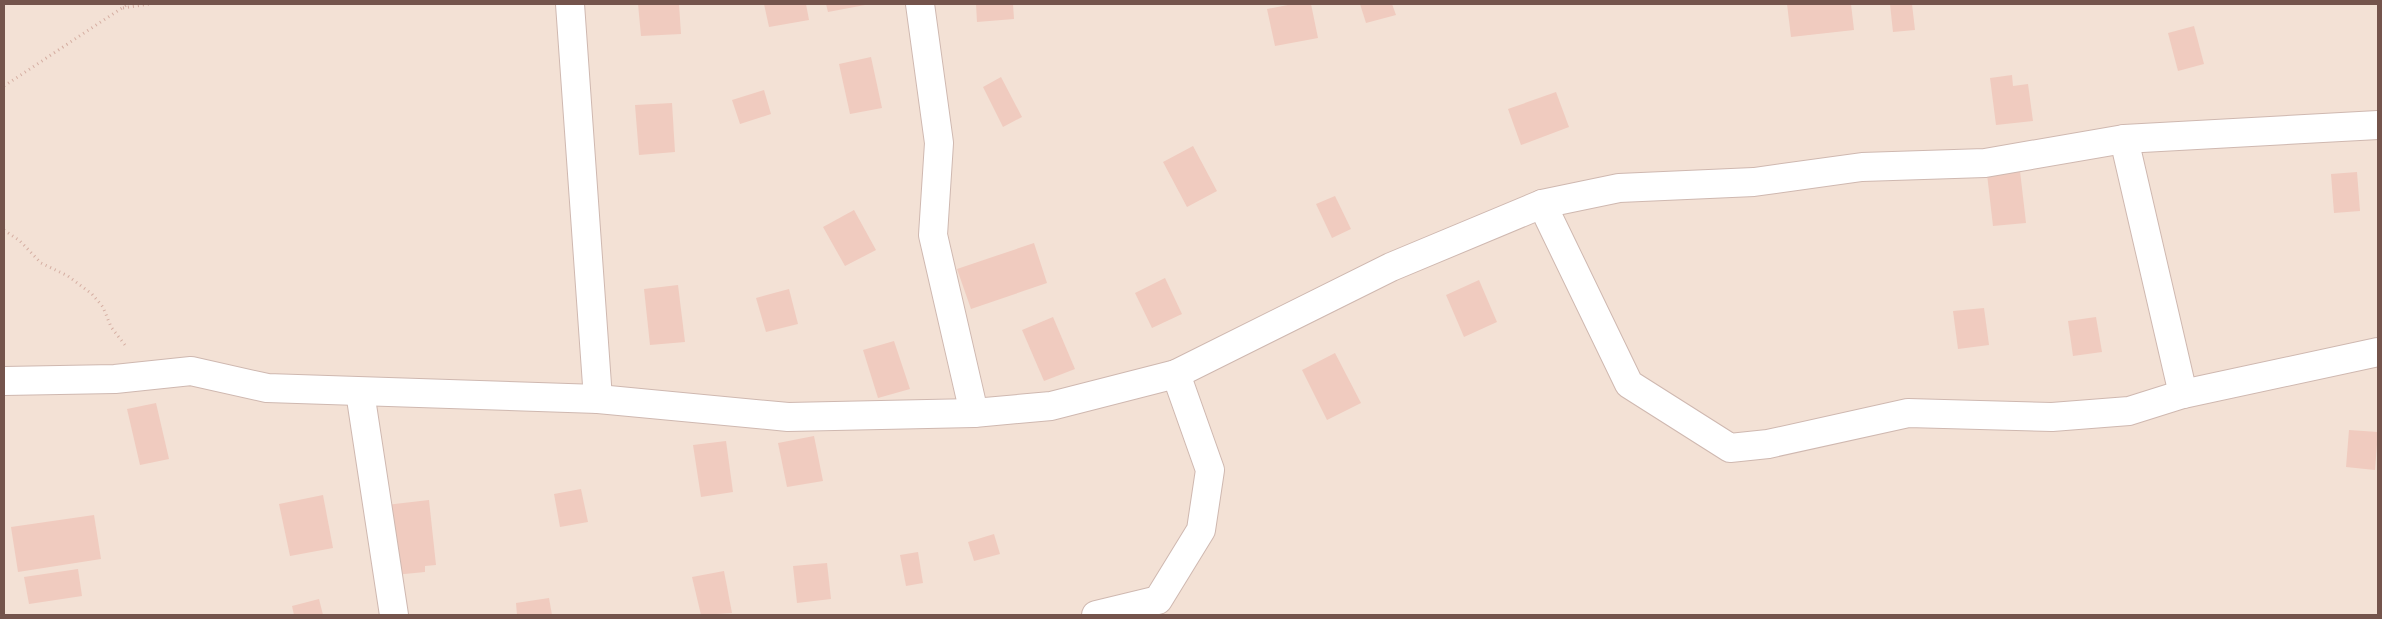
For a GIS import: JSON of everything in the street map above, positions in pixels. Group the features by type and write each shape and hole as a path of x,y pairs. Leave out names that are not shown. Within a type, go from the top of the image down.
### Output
{"street":[{"path":"570,4 598,399"},
{"path":"920,4 939,143 933,235 974,413"},
{"path":"4,381 148,376 191,371 266,388 598,399 788,417 974,413 1051,406 1176,374 1391,267 1542,204 1618,188 1754,182 1862,167 1985,163 2124,139 2378,125"},
{"path":"2124,139 2183,394"},
{"path":"1542,204 1629,384 1730,448 1768,444 1908,413 2052,416 2129,412 2183,394 2378,352"},
{"path":"1096,615 1158,600 1202,530 1210,470 1176,374"},
{"path":"360,392 394,615"}],"path":[{"path":"4,86 128,4"},
{"path":"122,8 149,4"},
{"path":"4,230 20,241 41,263 68,276 92,294 103,306 112,327 148,376"}],"shaded area":[{"path":"4,4 2378,4 2378,615 4,615"}],"building":[{"path":"638,4 679,4 681,34 641,36"},
{"path":"764,4 806,4 809,20 769,27"},
{"path":"826,4 865,4 865,5 828,12"},
{"path":"976,4 1013,4 1014,19 977,22"},
{"path":"1293,4 1311,4 1318,38 1275,46 1267,9"},
{"path":"1360,4 1392,4 1396,15 1366,23"},
{"path":"1787,4 1851,4 1854,30 1791,37"},
{"path":"1890,4 1912,4 1915,30 1893,32"},
{"path":"2194,26 2204,64 2178,71 2168,33"},
{"path":"871,57 882,108 850,114 839,64"},
{"path":"2012,75 2013,86 2028,84 2033,121 1996,125 1990,78"},
{"path":"1001,77 1022,117 1003,127 983,87"},
{"path":"764,90 771,114 740,124 732,100"},
{"path":"1556,92 1569,127 1521,145 1508,109"},
{"path":"672,103 675,152 639,155 635,105"},
{"path":"1193,146 1217,191 1187,207 1163,162"},
{"path":"2020,171 2026,223 1993,226 1987,174"},
{"path":"2357,172 2360,211 2334,213 2331,174"},
{"path":"1335,196 1351,229 1332,238 1316,204"},
{"path":"854,210 876,250 845,266 823,227"},
{"path":"1034,243 1047,283 971,309 957,269"},
{"path":"1165,278 1182,314 1152,328 1135,293"},
{"path":"1479,280 1497,322 1464,337 1446,295"},
{"path":"678,285 685,342 650,345 644,289"},
{"path":"789,289 798,324 766,332 756,298"},
{"path":"1984,308 1989,345 1958,349 1953,311"},
{"path":"1053,317 1075,369 1044,381 1022,330"},
{"path":"2096,317 2102,352 2073,356 2068,321"},
{"path":"894,341 910,389 878,398 863,350"},
{"path":"1335,353 1361,403 1327,420 1302,370"},
{"path":"156,403 169,459 140,465 127,409"},
{"path":"2349,430 2378,432 2375,470 2346,467"},
{"path":"814,436 823,481 787,487 778,443"},
{"path":"726,441 733,492 701,497 693,445"},
{"path":"581,489 588,522 560,527 554,494"},
{"path":"323,495 333,548 290,556 279,504"},
{"path":"429,500 436,565 425,566 425,572 394,575 386,505"},
{"path":"94,515 101,559 18,572 11,527"},
{"path":"994,534 1000,554 974,561 968,542"},
{"path":"918,552 923,583 906,586 900,555"},
{"path":"827,563 831,599 797,603 793,566"},
{"path":"78,569 82,596 29,604 24,577"},
{"path":"724,571 732,613 701,615 692,577"},
{"path":"549,598 552,615 517,615 516,603"},
{"path":"319,599 323,615 294,615 292,606"}]}
